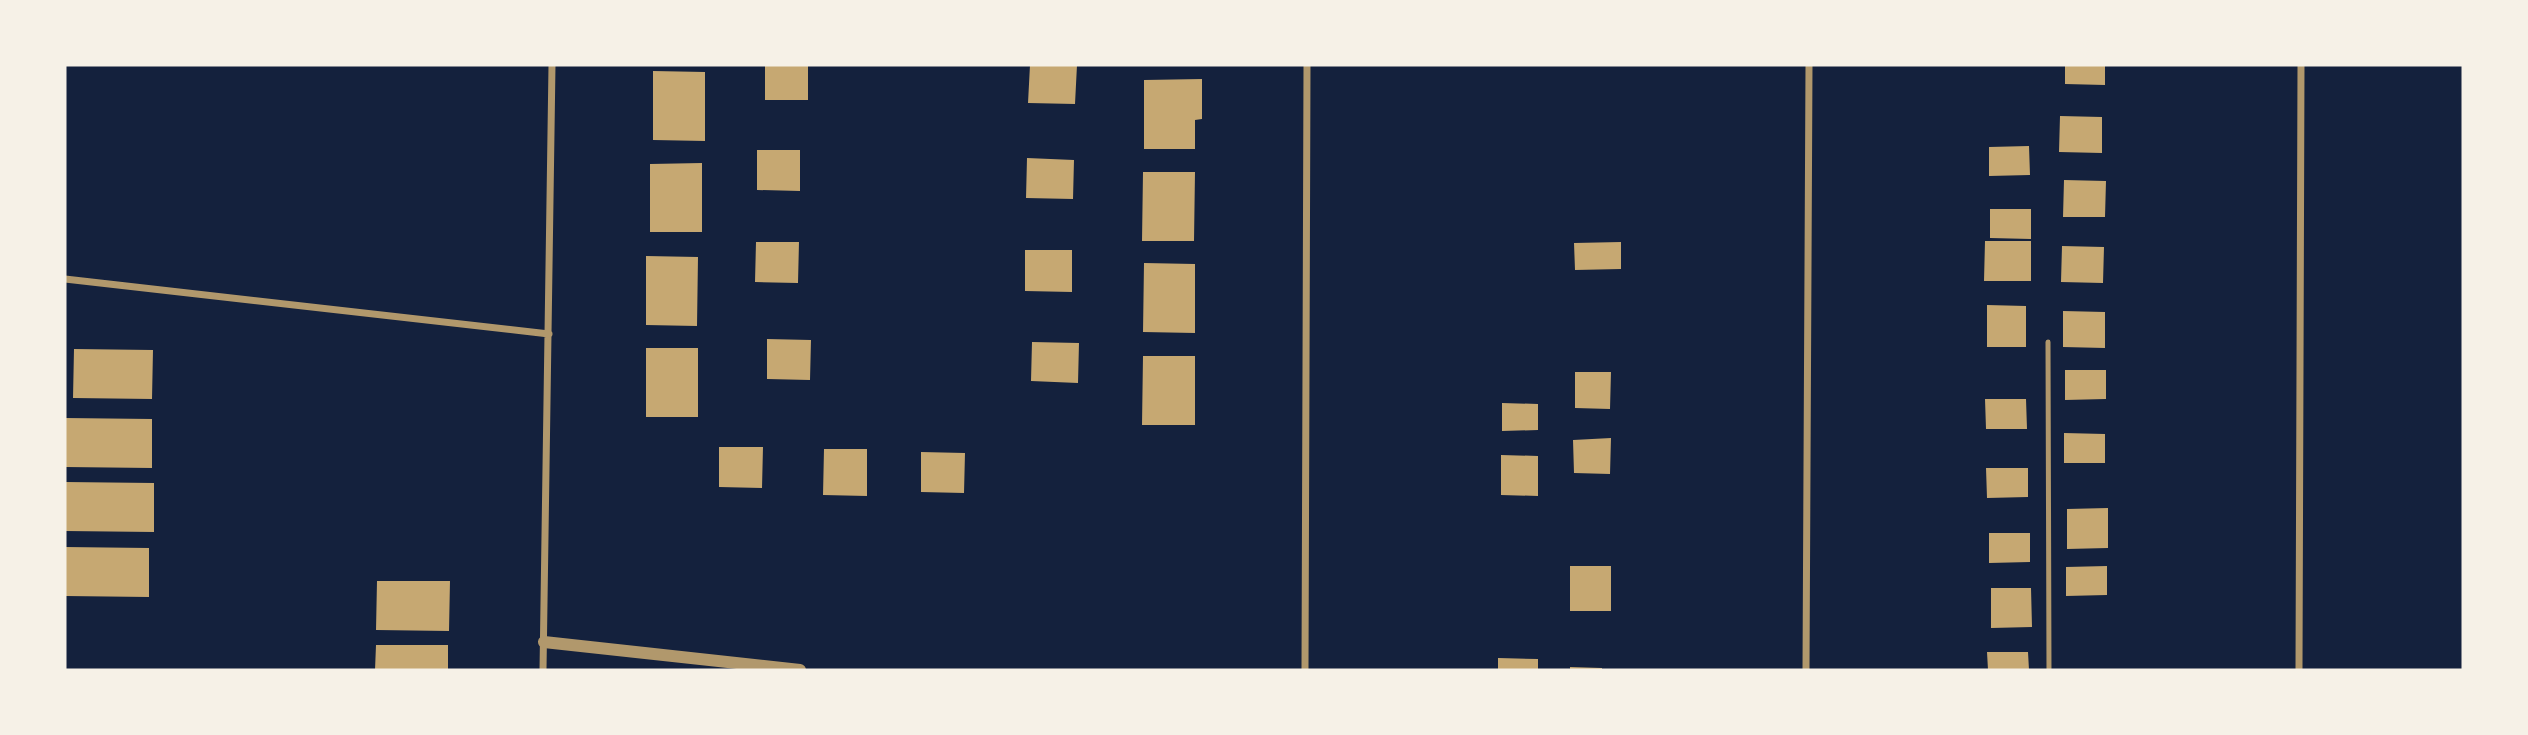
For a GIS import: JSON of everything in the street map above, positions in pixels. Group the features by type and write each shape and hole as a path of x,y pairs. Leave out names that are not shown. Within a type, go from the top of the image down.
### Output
{"street":[{"path":"543,670 552,65"},
{"path":"1305,670 1307,65"},
{"path":"1806,670 1809,65"},
{"path":"2299,670 2301,65"},
{"path":"65,279 549,334"},
{"path":"544,642 800,670"}],"lane":[{"path":"2048,342 2049,670"}],"building":[{"path":"765,65 808,65 808,100 765,100"},
{"path":"1030,65 1077,65 1075,104 1028,103"},
{"path":"2065,65 2105,65 2105,85 2065,84"},
{"path":"653,71 705,72 705,141 653,140"},
{"path":"1202,79 1202,119 1195,120 1195,149 1144,149 1144,80"},
{"path":"2060,116 2102,117 2102,153 2059,152"},
{"path":"2029,146 2030,175 1989,176 1989,147"},
{"path":"757,150 800,150 800,191 757,190"},
{"path":"1027,158 1074,160 1073,199 1026,198"},
{"path":"702,163 702,232 650,232 650,164"},
{"path":"1143,172 1195,172 1194,241 1142,241"},
{"path":"2064,180 2106,181 2105,217 2063,217"},
{"path":"1990,209 2031,209 2031,239 1990,238"},
{"path":"1985,241 2031,241 2031,281 1984,281"},
{"path":"756,242 799,242 798,283 755,282"},
{"path":"1621,242 1621,269 1575,270 1574,243"},
{"path":"2062,246 2104,247 2103,283 2061,282"},
{"path":"1025,250 1072,250 1072,292 1025,291"},
{"path":"646,256 698,257 697,326 646,325"},
{"path":"1144,263 1195,264 1195,333 1143,332"},
{"path":"1987,305 2026,306 2026,347 1987,347"},
{"path":"2063,311 2105,312 2105,348 2063,347"},
{"path":"767,339 811,340 810,380 767,379"},
{"path":"1032,342 1079,343 1078,383 1031,381"},
{"path":"646,348 698,348 698,417 646,417"},
{"path":"74,349 153,350 152,399 73,398"},
{"path":"1143,356 1195,356 1195,425 1142,425"},
{"path":"2065,370 2106,370 2106,399 2065,400"},
{"path":"1575,372 1611,372 1610,409 1575,408"},
{"path":"1985,399 2026,399 2027,429 1986,429"},
{"path":"1502,403 1538,404 1538,430 1502,431"},
{"path":"65,418 152,419 152,468 65,467"},
{"path":"2064,433 2105,434 2105,463 2064,463"},
{"path":"1611,438 1610,474 1574,473 1573,440"},
{"path":"719,447 763,447 762,488 719,487"},
{"path":"824,449 867,449 867,496 823,495"},
{"path":"921,452 965,453 964,493 921,492"},
{"path":"1501,455 1538,456 1538,496 1501,495"},
{"path":"1986,468 2028,468 2028,497 1987,498"},
{"path":"65,482 154,483 154,532 65,531"},
{"path":"2108,508 2108,548 2067,549 2067,509"},
{"path":"1989,533 2030,533 2030,562 1989,563"},
{"path":"65,547 149,548 149,597 65,596"},
{"path":"1570,566 1611,566 1611,611 1570,611"},
{"path":"2107,566 2107,595 2066,596 2066,567"},
{"path":"377,581 450,581 449,631 376,630"},
{"path":"1991,588 2031,588 2032,627 1991,628"},
{"path":"376,645 448,645 448,670 375,670"},
{"path":"1987,652 2028,652 2029,670 1988,670"},
{"path":"1498,658 1538,659 1538,670 1498,670"},
{"path":"1570,667 1602,668 1602,670 1570,670"}]}
